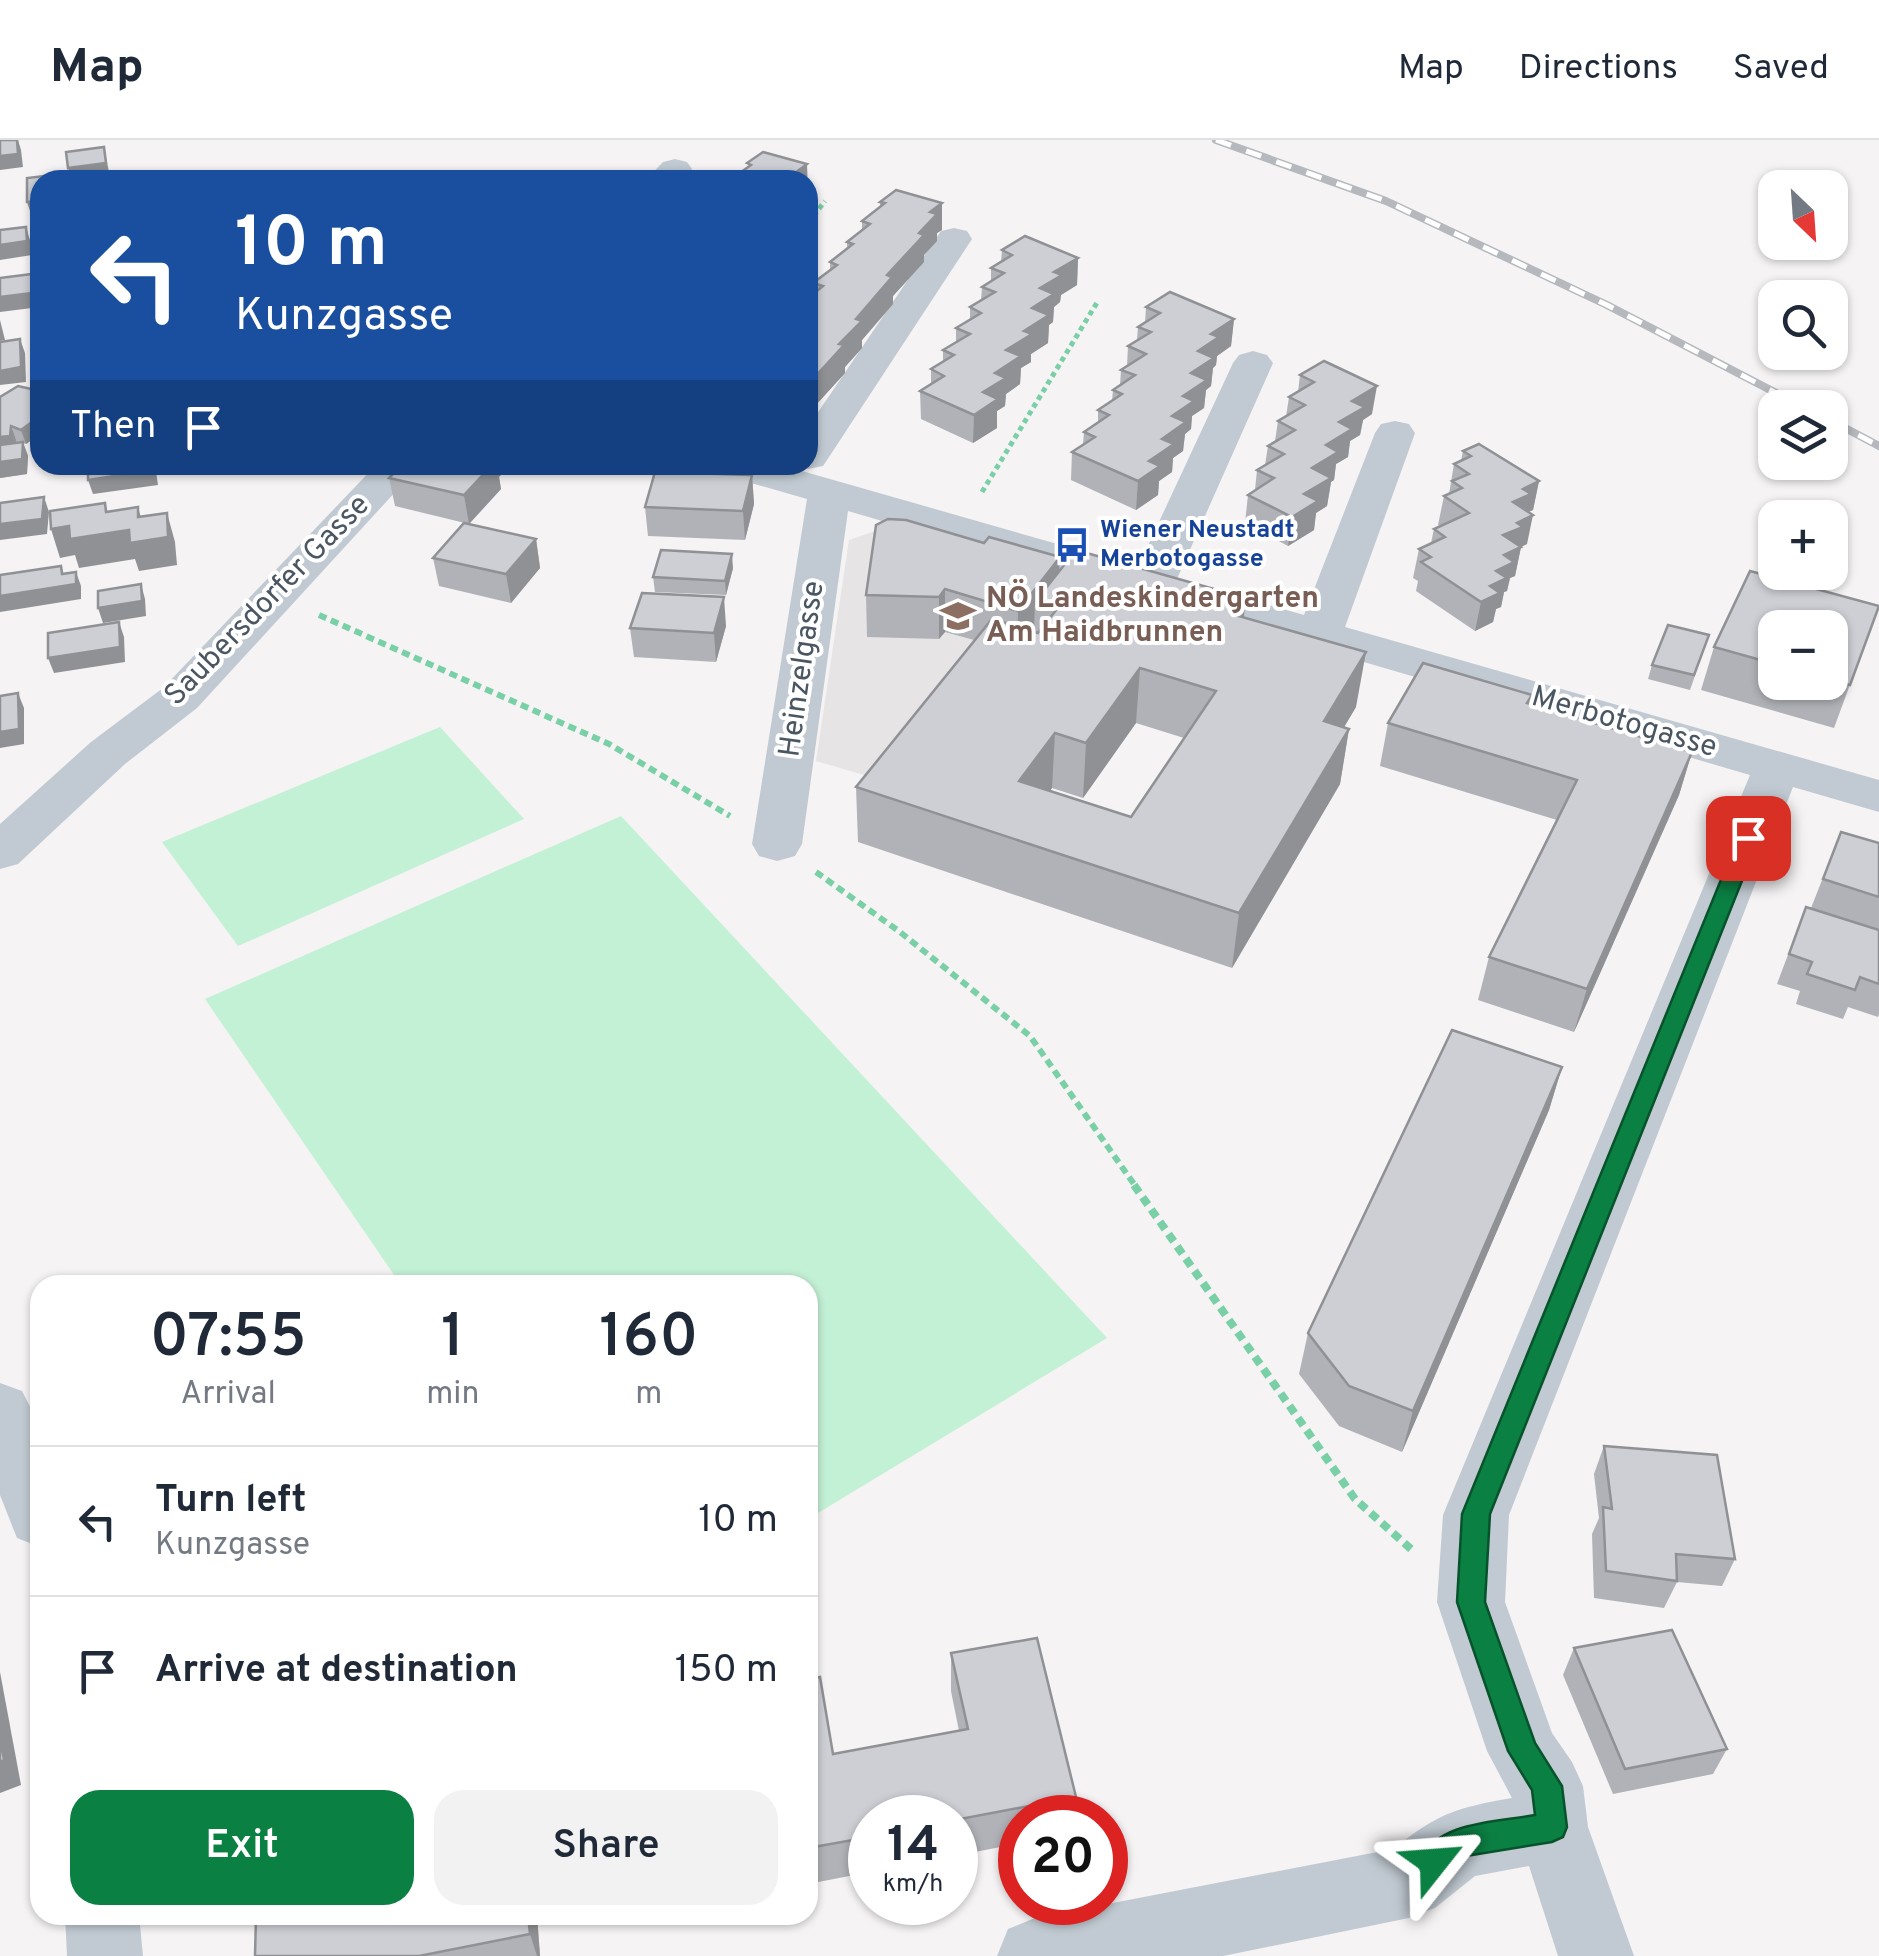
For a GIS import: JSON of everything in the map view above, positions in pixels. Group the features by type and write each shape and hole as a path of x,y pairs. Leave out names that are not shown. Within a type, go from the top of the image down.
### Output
{"street":[{"path":"818,456 954,239"},
{"path":"1152,587 1253,362"},
{"path":"1319,635 1395,433"},
{"name":"Saubersdorfer Gasse","path":"0,852 108,753 180,698 389,475"},
{"name":"Heinzelgasse","path":"777,844 807,475"},
{"name":"Merbotogasse","path":"810,475 958,531 1319,635 1452,695 1777,767 1879,796"},
{"path":"1596,1956 1552,1827 1547,1786 1523,1751 1471,1602 1476,1514 1777,767"},
{"path":"0,1410 16,1442 30,1486"},
{"path":"1035,1956 1409,1882 1459,1843 1552,1827"},
{"path":"103,1925 105,1956"}],"path":[{"path":"818,210 825,201"},
{"path":"958,531 1098,300"},
{"path":"271,599 294,604 608,744 777,844 900,932 1030,1036 1355,1499 1471,1602"}],"shaded area":[{"path":"884,528 1058,600 1017,653 885,781 816,761 849,540"}],"green space":[{"path":"440,727 524,819 238,946 162,842"},
{"path":"621,816 1107,1338 818,1513 818,1275 394,1275 205,999"}],"building":[{"path":"0,140 17,140 18,154 0,156"},
{"path":"104,147 106,163 68,168 66,152"},
{"path":"763,152 807,164 799,170 744,170 751,165 747,163"},
{"path":"27,178 30,178 27,202"},
{"path":"896,190 942,203 930,212 937,214 919,233 924,235 887,275 892,277 856,319 862,321 818,374 818,290 823,286 818,284 818,279 837,265 830,262 853,244 847,242 870,224 862,221 885,203 880,202"},
{"path":"26,227 27,241 0,245 0,230"},
{"path":"1025,236 1078,258 1054,272 1062,275 1040,288 1054,294 1032,308 1049,315 1024,331 1032,334 1006,350 1021,356 995,373 1006,378 983,392 998,399 974,415 920,391 944,376 931,369 954,355 943,350 970,334 956,328 981,313 970,307 995,292 982,287 1004,273 991,268 1012,255 1002,250"},
{"path":"30,274 30,293 0,297 0,278"},
{"path":"1170,292 1234,319 1211,334 1219,337 1198,351 1214,358 1191,373 1207,380 1183,396 1194,401 1172,416 1186,422 1162,439 1174,444 1149,461 1160,466 1138,481 1072,452 1095,437 1084,432 1109,415 1098,410 1122,394 1113,390 1135,375 1121,370 1146,354 1128,346 1151,332 1138,327 1160,313 1146,307"},
{"path":"20,339 21,367 0,371 0,342"},
{"path":"1324,361 1377,386 1352,401 1365,407 1339,422 1352,429 1326,445 1338,452 1312,468 1331,478 1304,494 1318,501 1292,517 1248,495 1274,478 1257,470 1284,454 1268,446 1295,430 1278,421 1305,405 1289,397 1314,382 1300,375"},
{"path":"18,386 30,389 30,423 21,430 11,426 10,436 0,437 0,397"},
{"path":"23,442 22,459 0,462 0,445"},
{"path":"1479,444 1539,481 1523,489 1531,494 1513,502 1533,515 1517,523 1523,527 1503,535 1521,547 1504,555 1514,562 1496,571 1507,578 1490,586 1500,593 1481,602 1421,562 1431,557 1419,549 1445,537 1434,529 1469,513 1444,496 1462,488 1452,481 1469,474 1454,464 1471,456 1463,451"},
{"path":"88,475 121,475 88,480"},
{"path":"392,475 483,475 464,495 389,478"},
{"path":"654,475 752,475 743,511 645,507"},
{"path":"44,497 42,519 0,524 0,503"},
{"path":"105,503 106,512 138,507 138,517 167,513 168,537 130,543 129,530 70,539 69,526 51,529 50,511"},
{"path":"888,519 906,520 984,543 989,537 1060,557 1018,611 945,589 939,597 866,595 876,525"},
{"path":"464,523 536,539 506,574 433,558"},
{"path":"661,550 732,554 725,581 653,577"},
{"path":"1076,550 1246,598 1235,615 1366,652 1324,721 1349,729 1239,913 856,787 992,619 1038,633 1057,609 1035,602","holes":["1140,668 1216,691 1131,817 1019,781 1055,733 1086,743"]},
{"path":"61,566 62,574 76,572 76,584 0,596 0,575"},
{"path":"1750,571 1758,573 1758,590 1820,590 1879,606 1850,685 1848,610 1758,610 1758,659 1714,647"},
{"path":"141,584 142,601 98,608 98,591"},
{"path":"642,593 724,597 714,633 630,628"},
{"path":"119,622 120,647 48,658 48,633"},
{"path":"1668,625 1709,635 1694,675 1652,665"},
{"path":"1423,663 1532,695 1527,703 1692,752 1587,989 1489,957 1577,780 1388,723"},
{"path":"18,693 19,729 0,732 0,696"},
{"path":"1841,832 1879,843 1879,897 1823,879"},
{"path":"1806,907 1879,930 1879,984 1860,977 1855,990 1807,974 1812,962 1789,954"},
{"path":"1452,1030 1562,1067 1413,1411 1349,1386 1308,1333"},
{"path":"1604,1446 1717,1455 1735,1559 1676,1554 1677,1581 1606,1571 1603,1507 1612,1509"},
{"path":"1672,1630 1727,1749 1625,1769 1574,1648"},
{"path":"1037,1638 1076,1795 998,1795 998,1812 978,1816 978,1795 848,1795 848,1841 818,1846 818,1677 833,1754 968,1729 951,1653"},
{"path":"256,1925 529,1925 530,1934 419,1956 255,1956"}],"railway":[{"path":"1216,140 1386,201 1607,305 1770,390"},
{"path":"1848,430 1879,446"}],"place":[{"name":"Wiener Neustadt Merbotogasse","path":"1072,545"},
{"name":"NÖ Landeskindergarten Am Haidbrunnen","path":"958,616"}],"route":[{"path":"1434,1862 1459,1843 1552,1827 1547,1786 1523,1751 1471,1602 1476,1514 1748,838"}]}
